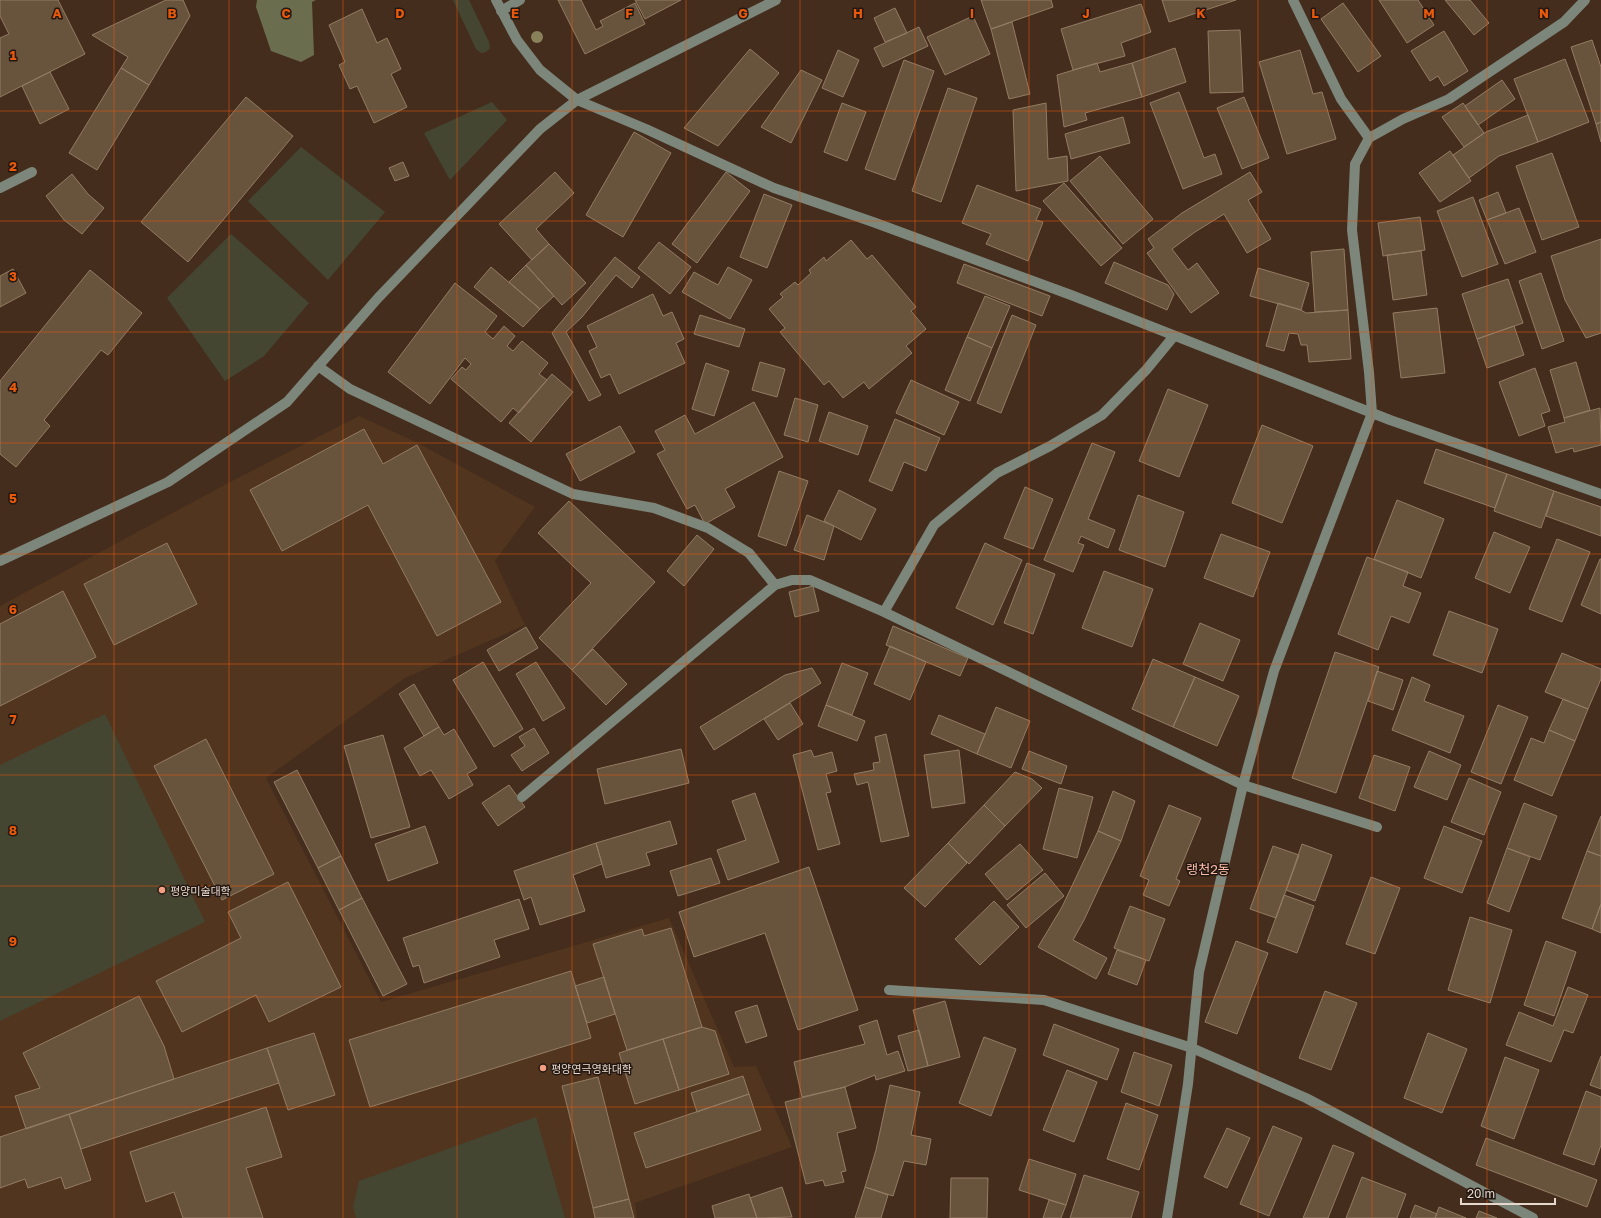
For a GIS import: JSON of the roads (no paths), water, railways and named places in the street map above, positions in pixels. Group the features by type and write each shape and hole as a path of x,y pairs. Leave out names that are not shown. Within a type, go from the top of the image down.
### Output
{"street":[{"path":"496,0 517,40 540,70 577,100 646,129 774,188 873,222 1071,295 1372,413 1601,494"},
{"path":"501,11 520,0"},
{"path":"0,562 168,482 287,402 378,298 540,129 577,100 776,0"},
{"path":"1293,0 1341,99 1369,138"},
{"path":"1167,1218 1188,1084 1199,972 1243,785 1274,671 1372,413 1369,372 1352,230 1355,164 1369,138 1402,119 1449,99 1564,22 1585,0"},
{"path":"0,188 32,172"},
{"path":"884,612 934,525 996,473 1050,446 1102,415 1146,370 1174,336"},
{"path":"318,366 350,389 573,494 654,508 708,528 749,553 775,585"},
{"path":"522,797 775,585 792,580 810,580 884,612 1243,785 1377,827"},
{"path":"889,990 1044,1000 1192,1048 1306,1098 1533,1218"}],"place":[{"name":"평양미술대학","path":"162,890"},
{"name":"평양연극영화대학","path":"543,1068"}],"district":[{"name":"랭천2동","path":"1208,869"}]}
